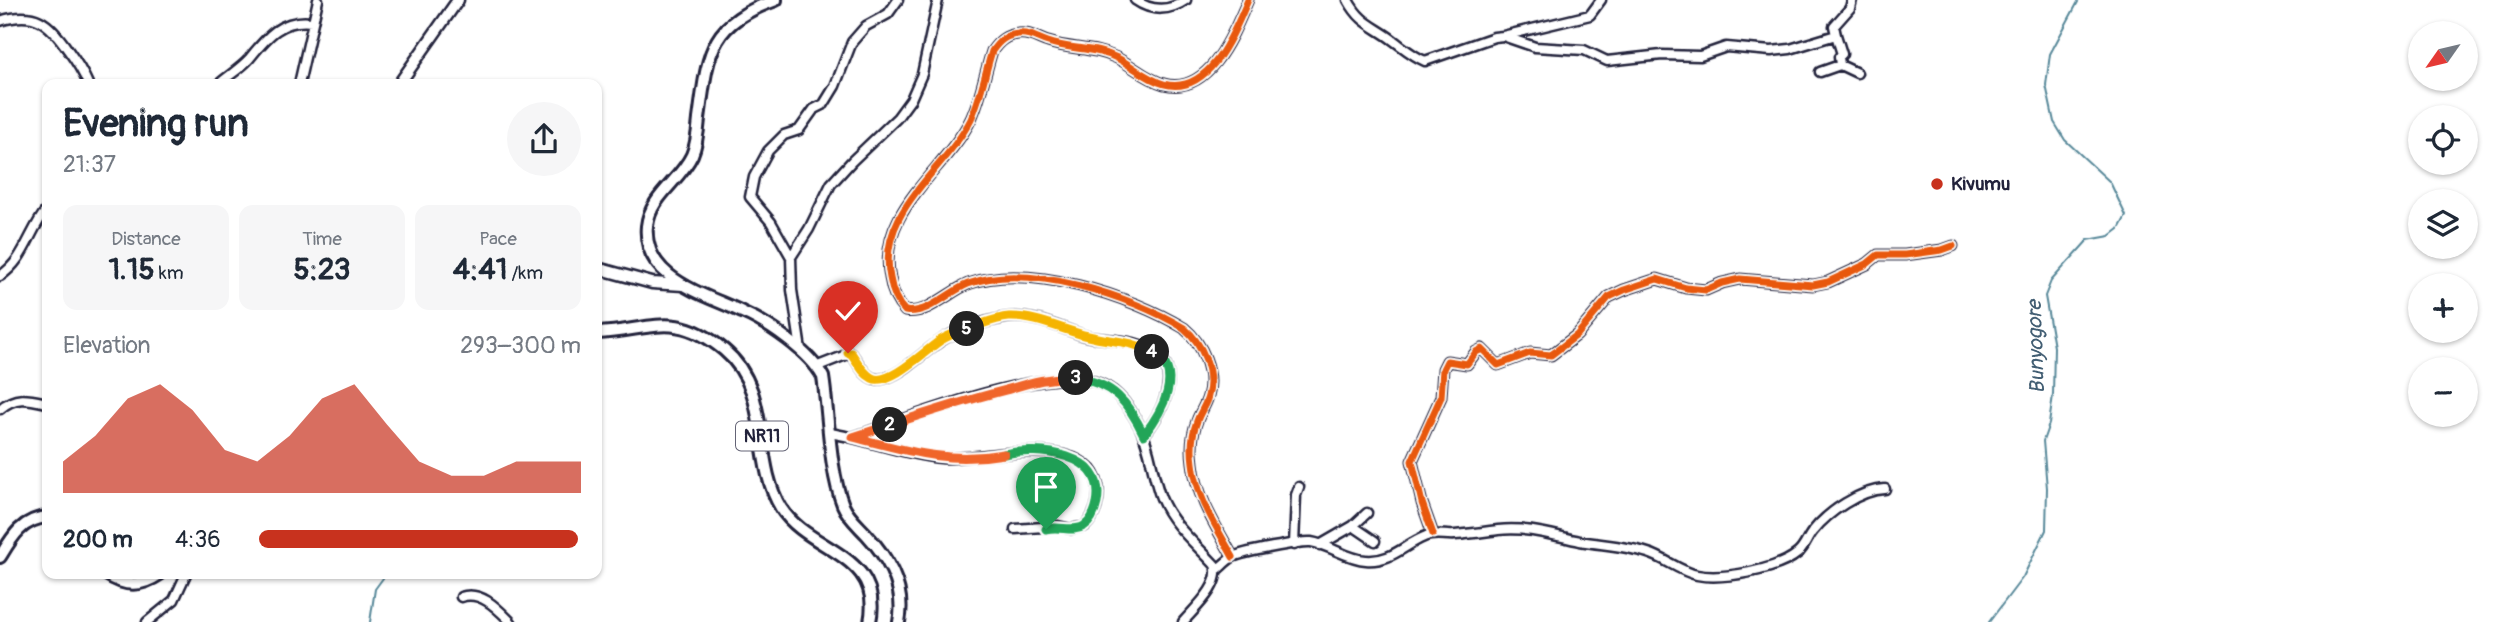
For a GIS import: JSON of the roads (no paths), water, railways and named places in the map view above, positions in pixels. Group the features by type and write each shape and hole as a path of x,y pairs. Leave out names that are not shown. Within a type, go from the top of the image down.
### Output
{"highway":[{"path":"776,0 742,14 724,29 718,40 707,64 697,135 691,155 650,214 647,237 651,255 667,274 682,285 741,311 801,350 818,366 823,377 842,503 848,515 878,547 892,568 900,595 899,622"},
{"name":"NR11","path":"602,332 667,325 698,333 734,359 753,396 769,477 781,507 795,523 855,566 872,595 870,622"},
{"path":"0,557 21,527 35,518 42,517"},
{"path":"113,579 134,585 151,579"}],"main road":[{"path":"403,79 458,0"},
{"path":"602,269 652,283 682,285"}],"street":[{"path":"300,79 318,0"},
{"path":"801,350 792,290 791,257 771,222 750,197 754,177 768,151 784,135 799,130 814,110 824,104 852,42 859,33 888,14 898,0"},
{"path":"791,257 809,229 831,184 906,109 922,74 938,0"},
{"path":"1135,0 1152,8 1165,9 1174,8 1186,0"},
{"path":"1233,557 1195,481 1192,446 1194,430 1209,394 1210,376 1204,354 1184,328 1118,296 1079,286 1021,278 992,279 968,284 919,311 905,311 896,300 887,264 895,227 915,194 950,152 971,118 992,51 1005,37 1019,33 1030,34 1058,45 1107,53 1153,80 1172,85 1196,80 1206,74 1238,23 1248,0"},
{"path":"1348,0 1367,25 1425,61 1494,37 1590,15 1601,0"},
{"path":"1840,65 1839,57 1842,54 1834,26 1850,8 1852,0"},
{"path":"0,21 18,16 46,22 63,42 85,79"},
{"path":"225,79 281,26 302,20 312,22"},
{"path":"1503,36 1535,47 1584,50 1607,61 1662,55 1700,56 1726,47 1771,51 1790,49 1836,35"},
{"path":"1819,72 1840,65 1857,73"},
{"path":"0,276 19,259 42,218"},
{"path":"1433,534 1412,461 1441,397 1443,369 1447,361 1467,364 1476,352 1482,349 1498,365 1530,353 1551,355 1577,335 1609,298 1623,290 1657,279 1686,288 1706,290 1740,279 1813,285 1867,264 1878,255 1905,255 1953,246"},
{"path":"818,366 851,353 863,371 874,380 879,380 921,357 942,339 970,328 1007,317 1045,322 1091,337 1137,343 1157,355 1167,369 1169,391 1155,422 1144,435"},
{"path":"853,437 968,399 1035,381 1062,377 1092,381 1111,390 1131,411 1144,435 1157,486 1168,513 1217,570"},
{"path":"0,409 19,398 42,402"},
{"path":"830,433 939,458 985,457 1025,450 1062,454 1076,460 1091,472 1098,487 1098,498 1095,512 1085,526 1071,529 1058,526 1015,529"},
{"path":"1294,545 1296,495 1299,487"},
{"path":"1183,622 1212,586 1217,570 1233,557 1248,552 1309,542 1368,561 1384,559 1433,534 1451,536 1529,530 1648,553 1697,575 1735,575 1788,560 1803,549 1812,532 1831,514 1866,494 1885,489"},
{"path":"1320,545 1353,526 1367,513"},
{"path":"1353,526 1375,541"},
{"path":"147,622 174,600 184,579"},
{"path":"461,597 468,594 480,596 511,622"}],"waterway":[{"name":"Bunyogore","path":"1989,622 2023,577 2046,530 2047,488 2043,441 2049,424 2053,395 2054,347 2045,296 2051,281 2088,240 2110,236 2119,229 2126,216 2110,182 2065,140 2054,122 2046,85 2050,54 2079,0"},
{"path":"370,622 375,589 382,579"}],"place":[{"name":"Kivumu","path":"1937,184"}]}
